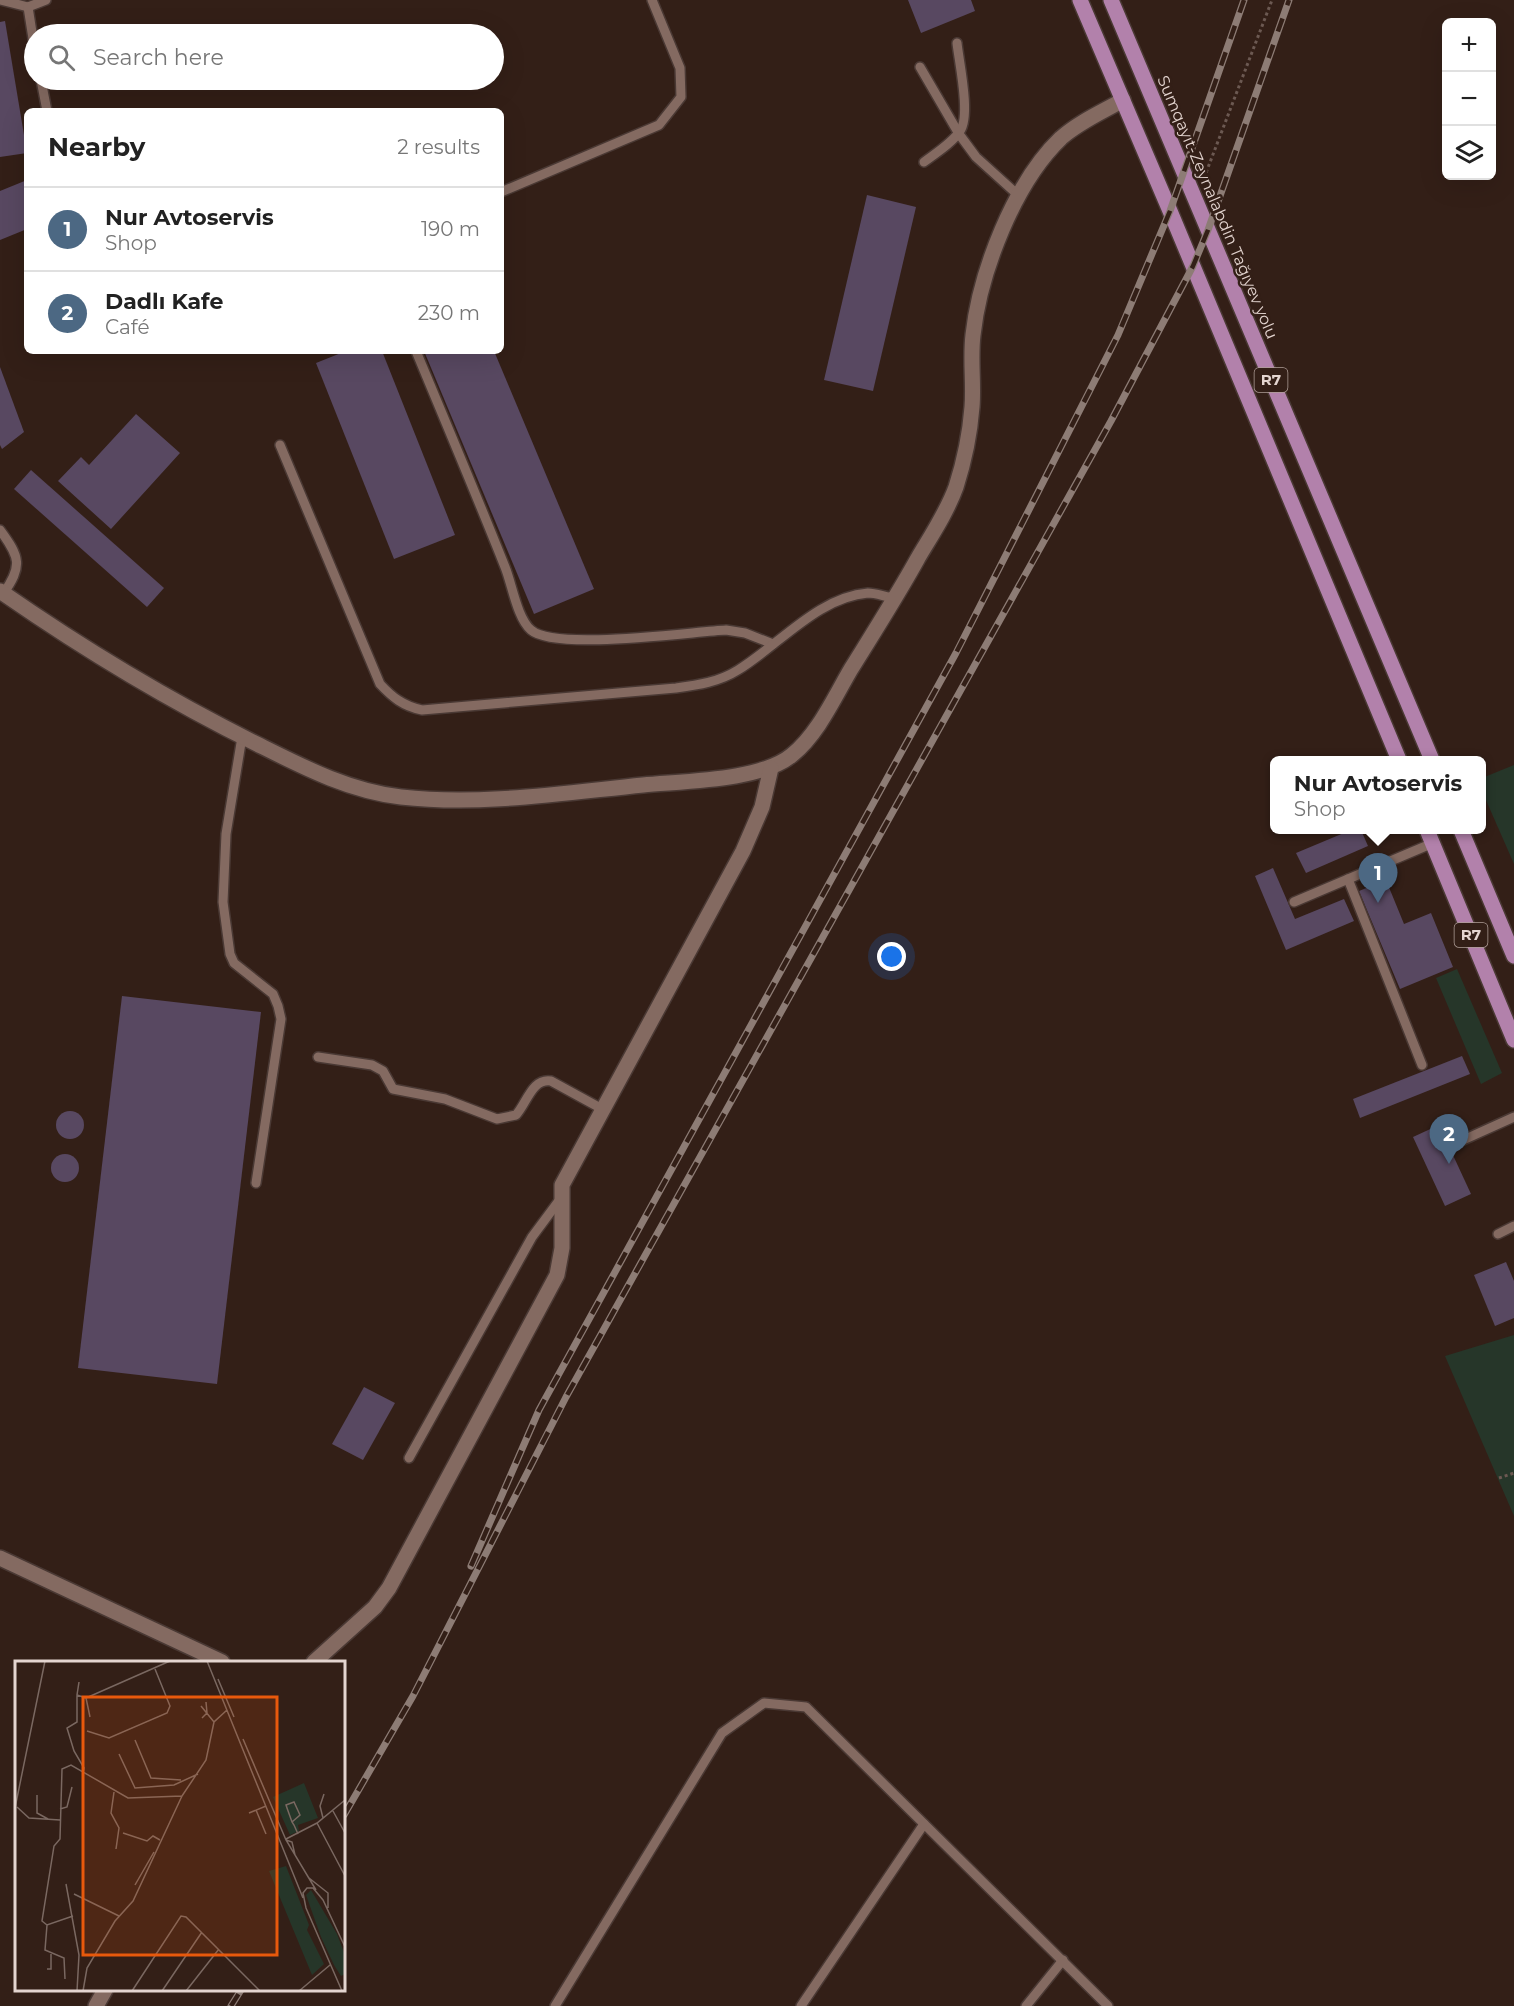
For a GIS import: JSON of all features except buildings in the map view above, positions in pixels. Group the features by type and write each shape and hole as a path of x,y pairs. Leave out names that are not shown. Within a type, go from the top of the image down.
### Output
{"main road":[{"name":"R7","path":"1080,0 1397,756"},
{"name":"Sumqayıt-Zeynalabdin Tağıyev yolu","path":"1111,0 1430,756"},
{"name":"R7","path":"1463,834 1514,956"},
{"name":"R7","path":"1430,836 1514,1040"}],"street":[{"path":"2,593 132,677 242,737 304,768 351,787 396,797 450,801 560,794 733,776 771,768 791,756 811,735 934,532 955,488 968,441 972,407 972,338 979,296 988,265 1018,195 1046,155 1062,137 1123,100"},
{"path":"315,1661 367,1615 388,1588 548,1291 560,1264 562,1185 743,851 762,807 771,768"},
{"path":"0,1558 220,1661"},
{"path":"96,2006 104,1991"}],"lane":[{"path":"2,0 28,7 46,0"},
{"path":"504,191 659,125 681,97 680,68 652,0"},
{"path":"28,7 31,24"},
{"path":"924,162 959,134 963,127 964,109 957,43"},
{"path":"920,67 959,134 976,157 1018,195"},
{"path":"43,90 46,108"},
{"path":"417,354 467,471 521,615 531,630 550,638 582,640 726,630 745,633 773,644"},
{"path":"279,446 380,684 390,696 408,707 422,710 676,688 712,682 737,671 829,604 850,596 870,593 895,598"},
{"path":"0,530 14,551 18,564 15,578 2,593"},
{"path":"242,737 226,834 223,902 230,954 234,963 273,994 281,1019 256,1183"},
{"path":"1294,902 1348,879 1430,836"},
{"path":"1348,879 1422,1065"},
{"path":"318,1058 372,1065 383,1071 393,1089 445,1099 497,1119 516,1115 534,1086 546,1080 551,1080 604,1110"},
{"path":"1461,1142 1514,1117"},
{"path":"409,1458 532,1237 561,1198"},
{"path":"1498,1234 1514,1226"},
{"path":"555,2006 722,1733 764,1703 806,1707 1108,2006"},
{"path":"801,2006 924,1824"},
{"path":"1026,2006 1063,1960"}],"path":[{"path":"1194,197 1206,175 1272,0"},
{"path":"1499,1478 1514,1473"}],"green space":[{"path":"1514,765 1514,864 1486,800 1486,776"},
{"path":"1457,969 1502,1073 1481,1084 1436,978"},
{"path":"1514,1335 1514,1516 1445,1356"}],"railway":[{"path":"471,1566 539,1410 956,653 1118,335 1170,211 1244,0"},
{"path":"345,1813 413,1696 566,1397 1111,421 1193,266 1208,230 1289,0"},
{"path":"231,2006 240,1991"}],"place":[{"name":"Nur Avtoservis","path":"1378,903"},
{"name":"Dadlı Kafe","path":"1449,1164"}]}
